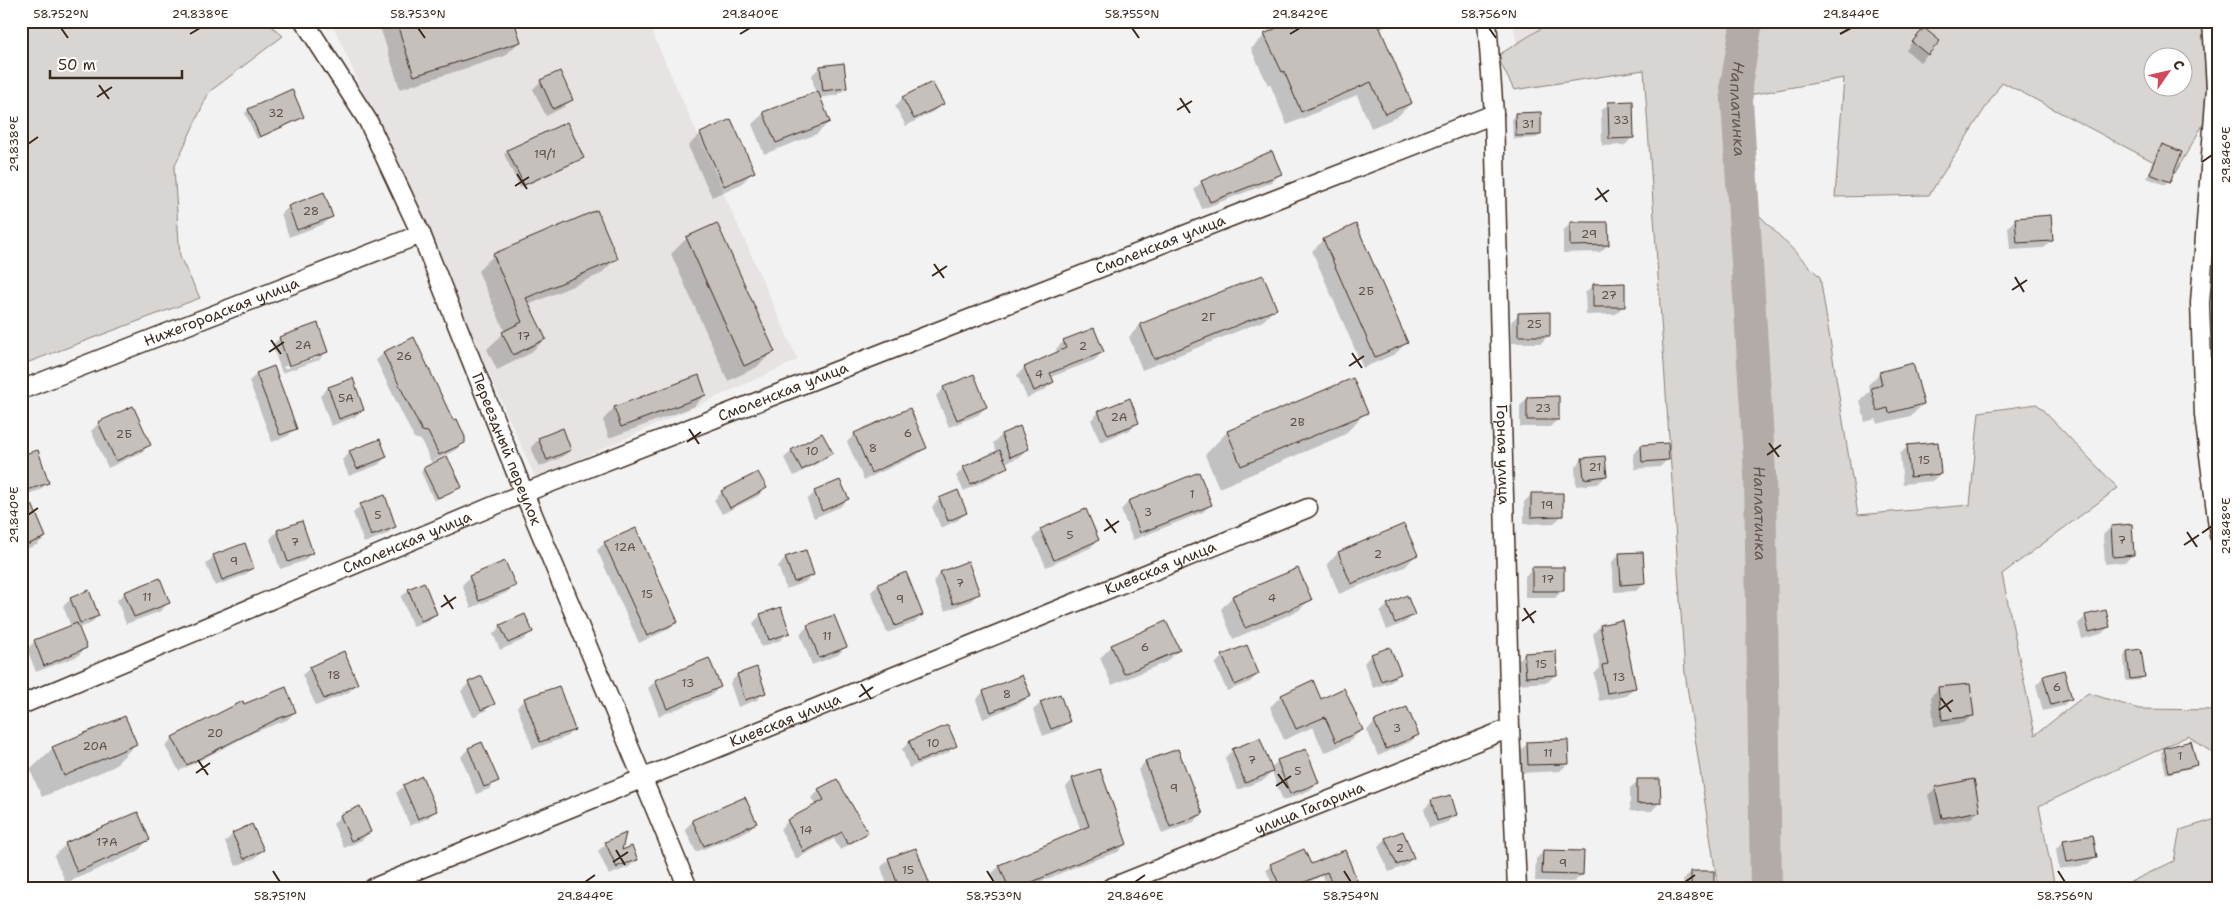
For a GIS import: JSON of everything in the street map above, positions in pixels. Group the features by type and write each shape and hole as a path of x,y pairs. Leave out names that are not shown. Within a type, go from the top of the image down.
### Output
{"street":[{"name":"Переездный переулок","path":"304,21 368,121 421,234 524,493 688,888"},
{"name":"Горная улица","path":"1487,21 1494,114 1510,728 1517,888"},
{"path":"2212,21 2216,88 2200,302 2204,415 2219,535"},
{"name":"Смоленская улица","path":"21,705 524,493 1494,114"},
{"name":"Нижегородская улица","path":"21,390 421,234"},
{"name":"Киевская улица","path":"373,888 1308,508"},
{"name":"улица Гагарина","path":"1110,888 1510,728"}],"shaded area":[{"path":"21,21 266,21 283,36 209,92 174,168 180,257 200,298 21,365"},
{"path":"331,21 647,21 798,360 536,479"},
{"path":"1513,21 1593,21 1521,71"},
{"path":"1553,21 2219,21 2218,99 2175,173 2002,82 1929,195 1835,197 1844,78 1749,95 1753,209 1820,277 1858,515 1970,505 1979,412 2037,404 2118,488 2002,574 2035,735 2088,693 2139,709 2219,710 2219,751 2214,754 2188,736 2039,806 2055,888 1718,888 1685,673 1644,70 1514,90 1497,56"},
{"path":"2219,818 2219,888 2118,888 2174,861 2180,830"}],"building":[{"path":"396,21 514,21 521,42 414,76"},
{"path":"1291,21 1377,21 1412,103 1385,114 1371,82 1301,112 1284,71 1282,72 1264,34"},
{"path":"1924,28 1940,41 1928,55 1912,42"},
{"path":"844,63 847,88 823,91 820,66"},
{"path":"560,71 573,100 553,109 540,80"},
{"path":"932,82 944,104 914,119 902,97"},
{"path":"292,89 304,117 260,137 248,109"},
{"path":"818,91 830,122 776,143 763,112"},
{"path":"1633,101 1634,138 1609,139 1608,102"},
{"path":"1541,112 1541,135 1516,136 1515,113"},
{"path":"731,119 755,172 724,186 700,133"},
{"path":"567,122 584,158 524,185 507,150"},
{"path":"2162,144 2182,152 2170,182 2150,174"},
{"path":"1272,151 1282,174 1210,202 1201,181"},
{"path":"324,192 333,217 297,230 288,206"},
{"path":"597,210 618,259 526,298 546,339 513,355 502,332 522,322 493,254"},
{"path":"2051,215 2053,241 2017,243 2015,218"},
{"path":"1570,222 1608,222 1609,245 1570,246"},
{"path":"717,223 775,352 744,366 686,237"},
{"path":"1356,224 1408,343 1375,357 1323,239"},
{"path":"1263,275 1277,309 1154,359 1140,324"},
{"path":"1625,283 1625,307 1593,307 1593,284"},
{"path":"1550,312 1550,336 1518,336 1518,313"},
{"path":"318,323 328,352 289,366 279,337"},
{"path":"1094,328 1104,352 1050,373 1054,382 1034,391 1024,367 1066,348 1063,340"},
{"path":"414,337 453,420 457,419 465,437 465,443 439,455 428,432 422,431 383,352"},
{"path":"1913,363 1924,404 1889,413 1888,408 1877,411 1871,388 1882,385 1879,372"},
{"path":"274,366 297,429 280,435 256,373"},
{"path":"974,374 987,407 957,420 943,387"},
{"path":"699,375 706,395 621,427 614,407"},
{"path":"353,378 364,410 339,419 328,387"},
{"path":"1353,378 1368,413 1241,466 1227,431"},
{"path":"1559,396 1559,420 1527,420 1527,397"},
{"path":"1130,398 1139,423 1108,435 1098,411"},
{"path":"133,406 151,445 116,461 98,422"},
{"path":"910,408 927,448 871,473 854,433"},
{"path":"1020,426 1029,449 1010,457 1001,434"},
{"path":"563,428 571,450 547,460 538,438"},
{"path":"822,433 833,453 802,470 791,450"},
{"path":"380,439 387,457 357,469 349,451"},
{"path":"1938,442 1941,474 1910,477 1907,445"},
{"path":"1668,443 1669,460 1642,462 1641,445"},
{"path":"38,450 49,483 21,492 21,455"},
{"path":"1000,450 1008,467 971,484 963,467"},
{"path":"447,456 462,487 438,498 423,468"},
{"path":"1605,456 1607,476 1584,479 1582,458"},
{"path":"758,472 767,488 730,508 721,491"},
{"path":"1199,472 1212,505 1140,533 1128,501"},
{"path":"840,480 849,499 822,511 814,491"},
{"path":"958,490 967,513 948,521 939,498"},
{"path":"1531,493 1563,493 1563,516 1531,517"},
{"path":"385,495 396,527 371,536 360,504"},
{"path":"32,504 46,537 21,547 21,508"},
{"path":"1086,509 1099,540 1054,560 1040,529"},
{"path":"302,521 313,553 288,562 277,530"},
{"path":"1404,524 1418,555 1351,584 1338,552"},
{"path":"2132,524 2134,555 2113,557 2111,526"},
{"path":"636,528 678,622 647,636 604,542"},
{"path":"245,543 254,568 222,580 213,555"},
{"path":"806,550 814,575 794,582 785,557"},
{"path":"1643,552 1645,583 1621,585 1619,553"},
{"path":"505,561 516,586 479,601 469,576"},
{"path":"968,561 980,594 953,604 940,572"},
{"path":"1532,567 1564,567 1564,591 1532,591"},
{"path":"1298,568 1312,600 1245,628 1232,596"},
{"path":"906,572 923,615 895,626 878,584"},
{"path":"160,578 170,603 134,617 124,592"},
{"path":"424,582 437,614 421,621 408,589"},
{"path":"89,590 99,616 80,623 70,598"},
{"path":"1407,595 1415,615 1395,623 1387,604"},
{"path":"781,607 790,633 769,640 760,614"},
{"path":"2106,610 2110,627 2089,632 2085,615"},
{"path":"525,614 533,632 508,643 500,625"},
{"path":"834,615 847,647 819,658 807,625"},
{"path":"1622,620 1636,688 1607,693 1602,665 1608,664 1600,625"},
{"path":"1166,621 1180,650 1124,674 1111,645"},
{"path":"77,623 87,648 44,666 34,640"},
{"path":"1247,645 1259,674 1235,685 1222,655"},
{"path":"1390,647 1401,674 1381,681 1371,654"},
{"path":"2141,649 2145,677 2130,679 2127,651"},
{"path":"344,651 358,684 324,699 309,667"},
{"path":"1556,651 1557,675 1526,677 1524,653"},
{"path":"709,658 721,687 667,709 655,680"},
{"path":"757,667 766,693 745,700 737,674"},
{"path":"2064,670 2072,699 2051,705 2043,676"},
{"path":"1022,675 1031,696 991,712 983,691"},
{"path":"482,676 495,704 481,710 468,682"},
{"path":"1313,680 1321,699 1344,688 1363,730 1336,742 1325,717 1296,729 1281,695"},
{"path":"1970,684 1974,716 1942,720 1938,687"},
{"path":"559,686 575,730 540,742 524,698"},
{"path":"286,687 296,712 277,719 187,765 172,737 243,701 244,704"},
{"path":"1060,694 1070,722 1051,729 1040,702"},
{"path":"1407,707 1419,735 1386,749 1374,721"},
{"path":"125,716 137,744 64,776 52,747"},
{"path":"948,725 957,746 917,762 909,741"},
{"path":"1260,738 1273,772 1245,783 1232,749"},
{"path":"1568,740 1569,764 1528,765 1527,742"},
{"path":"2191,741 2197,765 2169,772 2164,748"},
{"path":"482,742 499,781 484,787 468,748"},
{"path":"1178,749 1203,814 1170,827 1145,761"},
{"path":"1306,749 1319,783 1290,794 1277,760"},
{"path":"1100,769 1127,844 1018,888 1009,888 999,865 1089,826 1072,778"},
{"path":"422,776 437,811 418,819 403,785"},
{"path":"837,779 868,833 848,844 842,832 804,852 787,820 824,800 818,789"},
{"path":"1637,779 1660,779 1661,803 1637,804"},
{"path":"1974,779 1980,811 1942,818 1935,787"},
{"path":"1451,795 1457,815 1437,821 1431,800"},
{"path":"745,797 757,823 704,846 692,820"},
{"path":"360,806 371,832 351,841 340,815"},
{"path":"138,812 150,840 77,872 65,843"},
{"path":"252,824 264,850 244,859 232,833"},
{"path":"1403,831 1414,858 1397,865 1385,838"},
{"path":"626,833 622,850 632,846 638,860 618,866 617,868 605,842"},
{"path":"2093,835 2097,857 2067,862 2063,840"},
{"path":"916,848 931,888 899,888 888,858"},
{"path":"1304,849 1311,864 1345,850 1360,888 1334,888 1327,872 1292,888 1281,888 1270,864"},
{"path":"1543,850 1584,851 1583,875 1542,874"},
{"path":"1691,871 1714,871 1714,888 1691,888"}],"waterway":[{"name":"Наплатинка","path":"1747,21 1736,85 1760,474 1766,888"}]}
